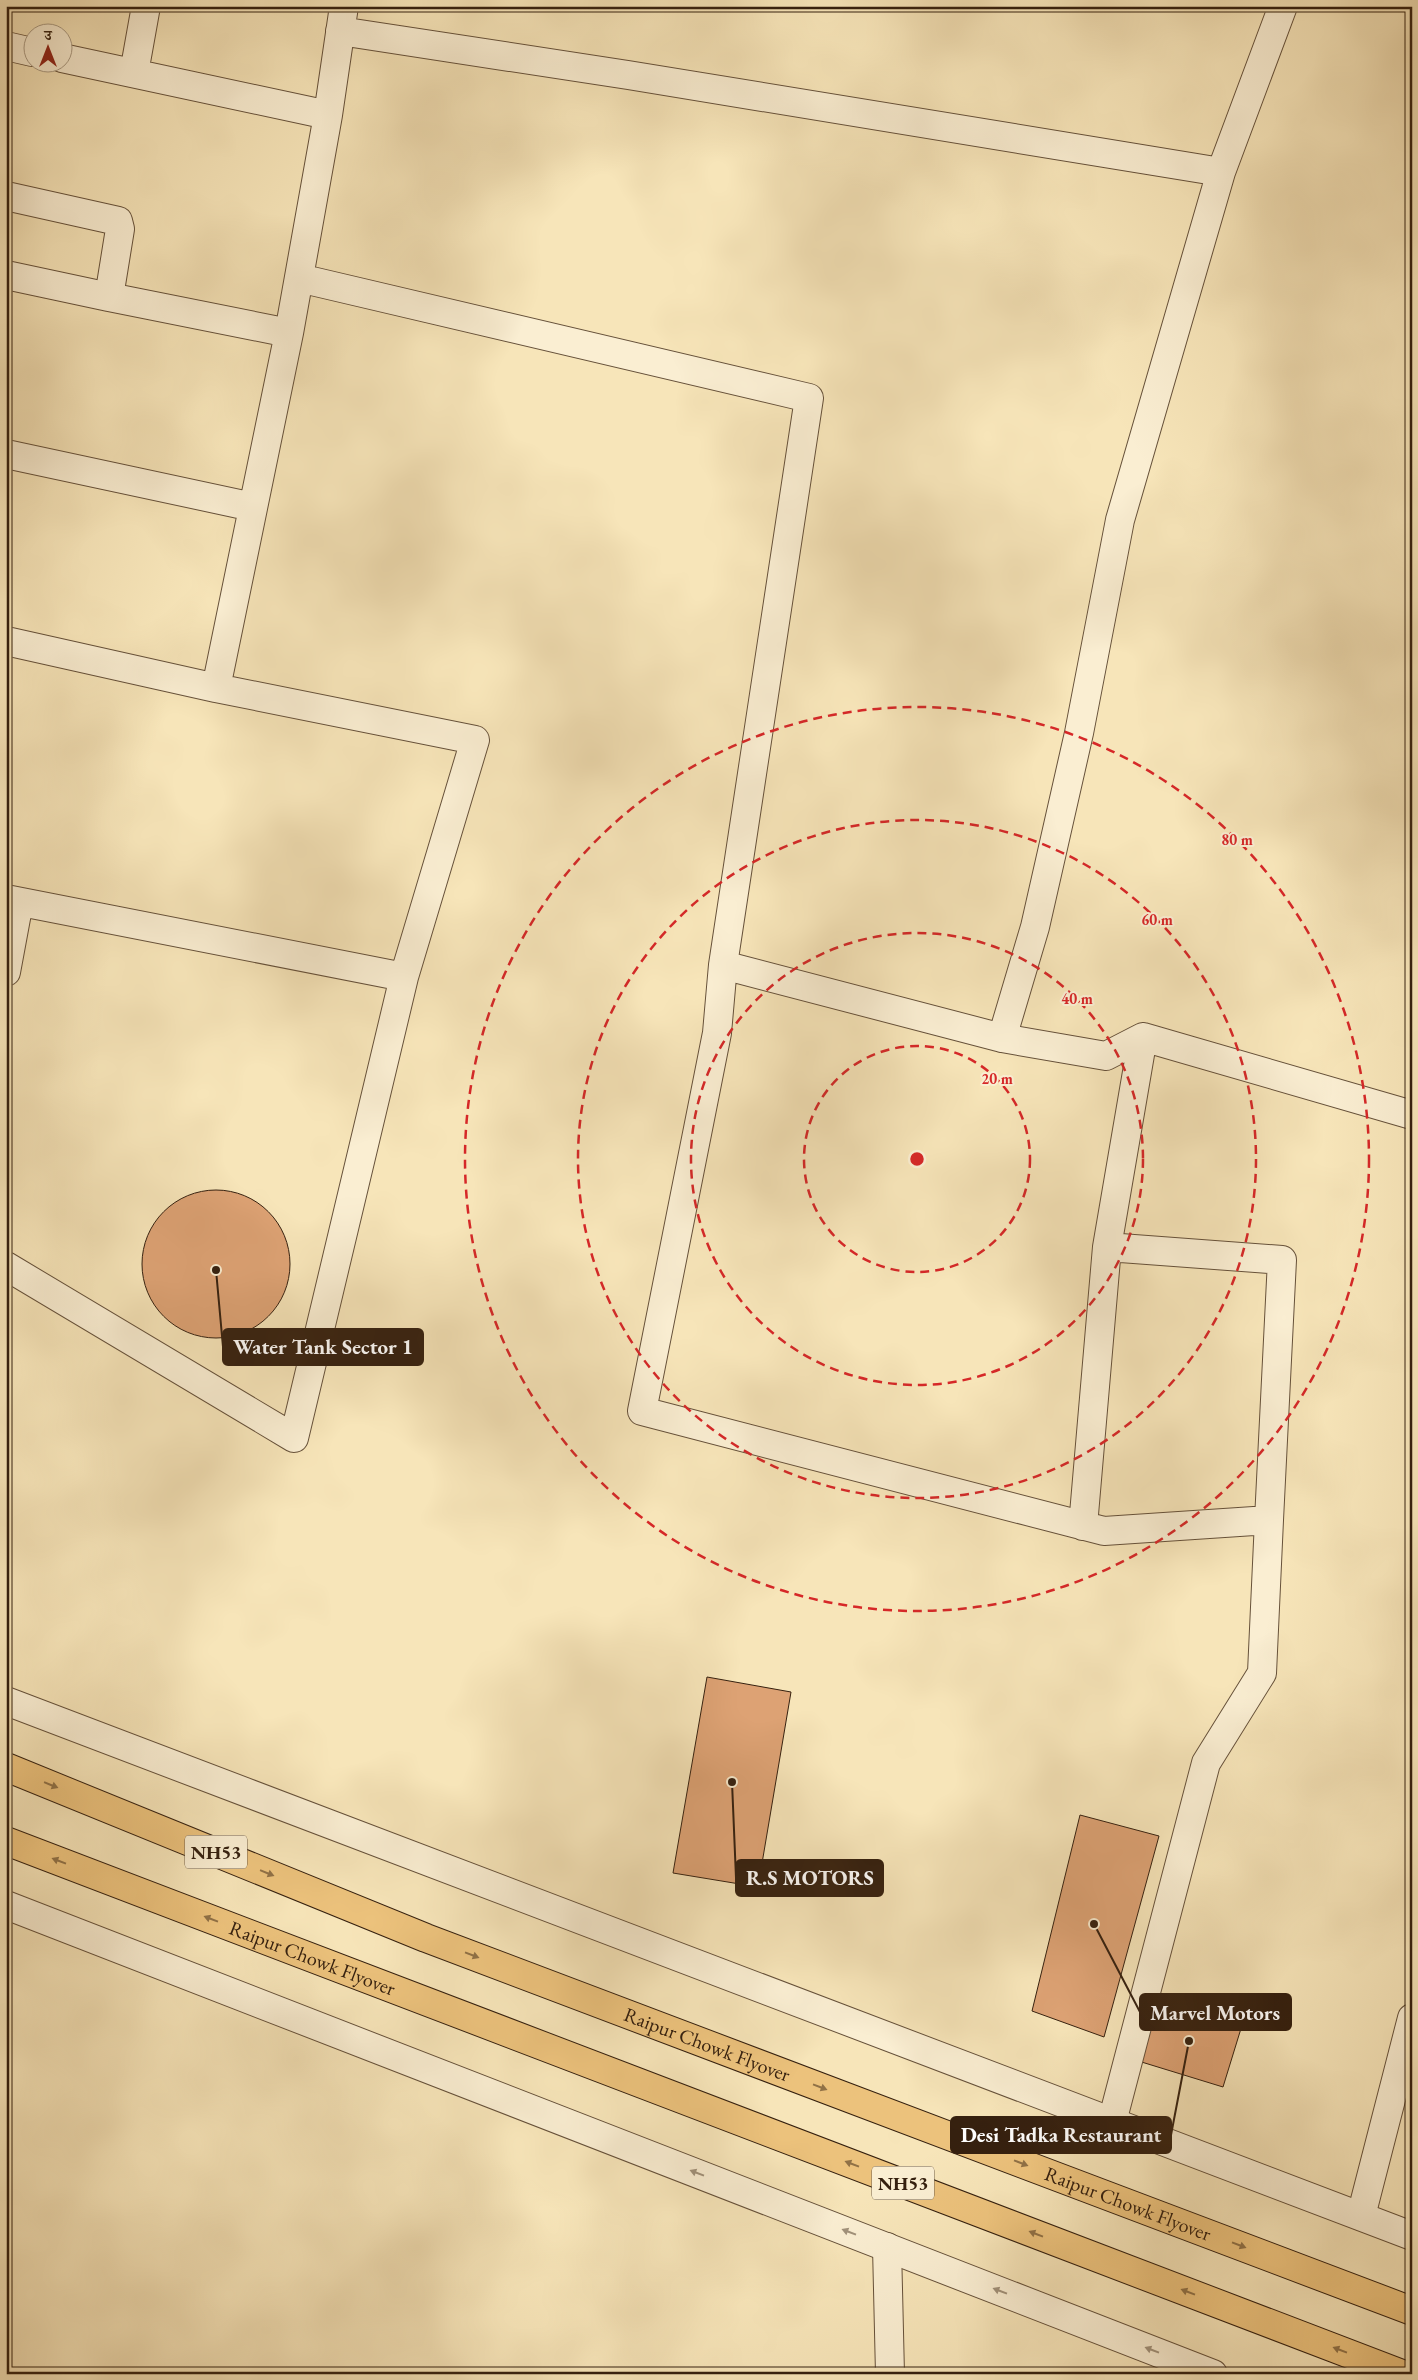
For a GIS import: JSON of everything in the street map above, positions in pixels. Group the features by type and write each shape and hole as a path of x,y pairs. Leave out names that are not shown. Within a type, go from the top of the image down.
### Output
{"highway":[{"name":"Raipur Chowk Flyover","path":"6,1767 426,1938 1412,2311"},
{"name":"Raipur Chowk Flyover","path":"6,1841 1402,2374"}],"street":[{"path":"134,74 146,6"},
{"path":"1002,1038 1038,917 1079,733 1120,520 1221,172 1283,6"},
{"path":"216,688 289,333 328,115 342,19 628,75 1221,172"},
{"path":"6,46 22,50"},
{"path":"72,60 328,115"},
{"path":"6,196 118,221 120,229 108,297"},
{"path":"6,275 289,333"},
{"path":"299,278 809,398 723,965 717,1033 642,1411 1104,1531 1269,1520"},
{"path":"6,454 253,507"},
{"path":"6,641 216,688 475,740 404,977 294,1438 6,1266"},
{"path":"6,972 12,900 404,977"},
{"path":"723,965 1002,1038 1106,1056 1143,1037 1412,1115"},
{"path":"1083,1526 1107,1247 1143,1037"},
{"path":"1107,1247 1282,1260 1262,1673 1206,1763 1112,2122"},
{"path":"6,1701 1412,2236"},
{"path":"6,1905 1213,2374"},
{"path":"1361,2216 1412,2018"},
{"path":"887,2247 890,2374"}],"building":[{"path":"216,1190 230,1191 244,1196 268,1212 284,1236 289,1250 289,1278 284,1292 268,1316 244,1332 230,1337 216,1338 202,1337 188,1332 164,1316 148,1292 143,1278 142,1264 143,1250 148,1236 164,1212 188,1196 202,1191"},
{"path":"707,1677 791,1692 758,1887 673,1873"},
{"path":"1080,1815 1159,1836 1104,2037 1032,2011"},
{"path":"1155,1995 1243,2022 1223,2087 1135,2060"}],"place":[{"name":"Water Tank Sector 1","path":"216,1270"},
{"name":"R.S MOTORS","path":"732,1782"},
{"name":"Marvel Motors","path":"1094,1924"},
{"name":"Desi Tadka Restaurant","path":"1189,2041"}]}
